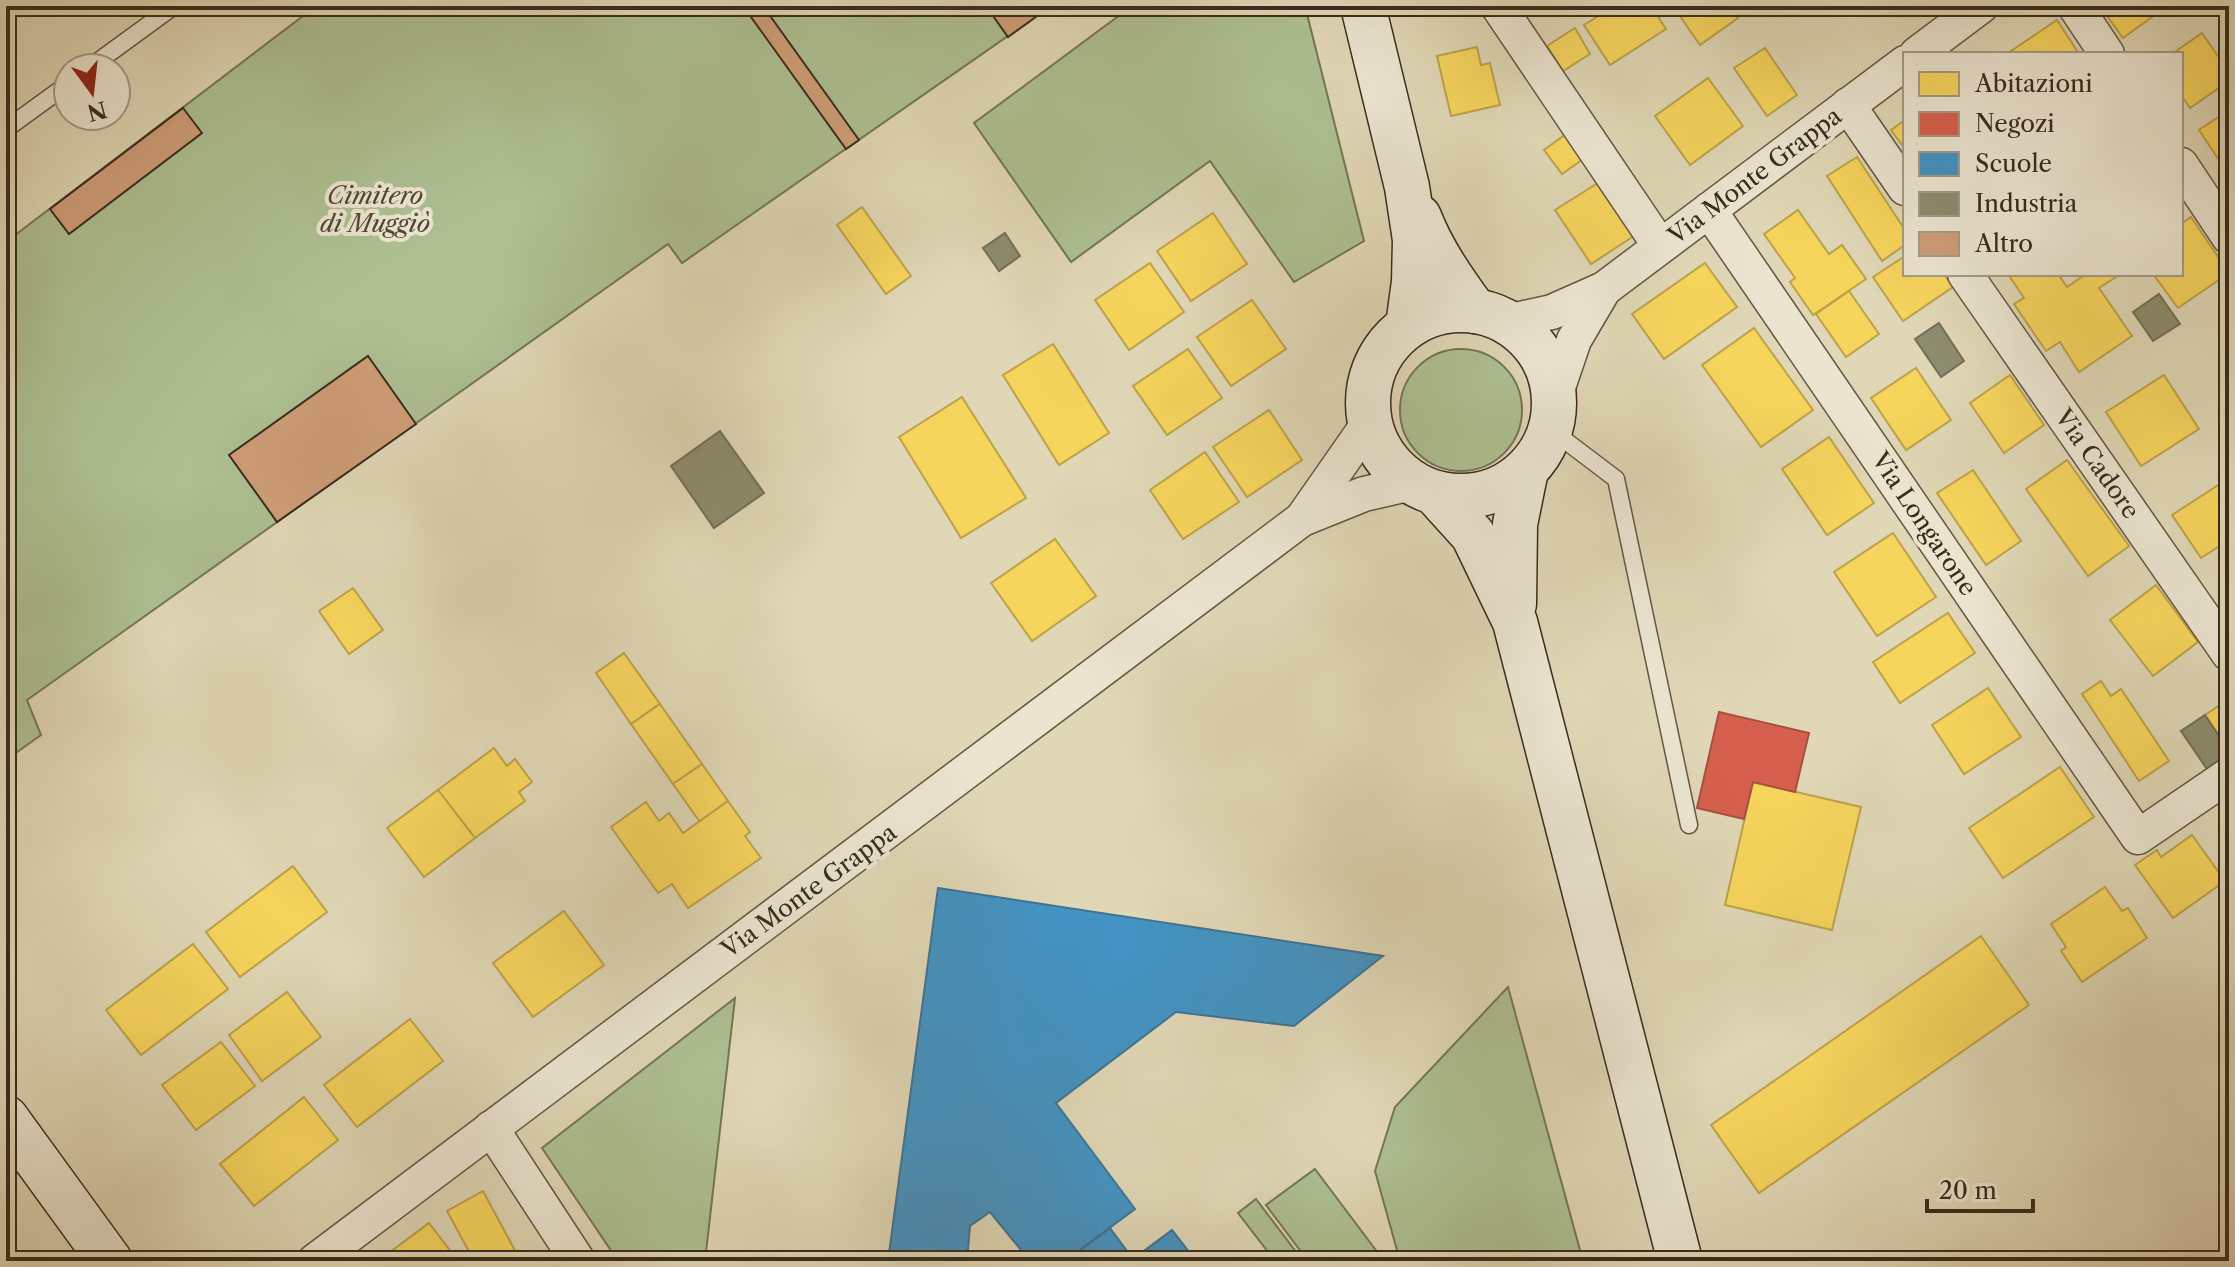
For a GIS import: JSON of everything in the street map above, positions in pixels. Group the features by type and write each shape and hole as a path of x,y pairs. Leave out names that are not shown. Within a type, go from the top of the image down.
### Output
{"main road":[{"path":"1363,6 1407,187 1415,240 1414,282 1408,326"},
{"path":"1407,187 1426,237 1491,316 1531,341 1548,368 1552,414 1541,451 1526,470 1507,485 1484,494 1460,497 1424,488"},
{"path":"1491,316 1451,310 1408,326 1387,345 1374,369 1368,396 1369,423 1378,447 1392,467 1424,488 1473,535 1515,622 1680,1261"},
{"path":"1515,622 1514,529 1526,470"},
{"path":"6,1118 110,1261"}],"street":[{"path":"1498,6 1660,246"},
{"path":"1920,52 1981,6"},
{"path":"2075,6 2106,52"},
{"name":"Via Monte Grappa","path":"1491,316 1552,312 1604,289 1903,64"},
{"path":"1848,105 1903,185"},
{"path":"2183,168 2229,237"},
{"name":"Via Longarone","path":"1709,210 2138,837 2229,775"},
{"name":"Via Cadore","path":"1966,276 2229,654"},
{"name":"Via Monte Grappa","path":"1552,414 1574,340 1604,289"},
{"name":"Via Monte Grappa","path":"1302,519 1369,423"},
{"name":"Via Monte Grappa","path":"315,1261 1302,519 1364,494 1424,488"},
{"path":"491,1128 578,1261"}],"lane":[{"path":"111,52 174,6"},
{"path":"6,129 52,96"},
{"path":"1552,414 1616,479 1689,825"}],"green space":[{"name":"Cimitero di Muggiò","path":"316,6 1051,6 682,263 668,244 27,700 41,735 6,760 6,242"},
{"path":"1132,6 1305,6 1364,241 1294,282 1210,161 1071,262 974,123"},
{"path":"1461,349 1484,354 1504,367 1517,387 1522,410 1517,433 1504,453 1484,466 1461,471 1438,466 1418,453 1405,433 1400,410 1405,387 1418,367 1438,354"},
{"path":"1508,987 1583,1261 1400,1261 1375,1171 1395,1107"},
{"path":"735,998 705,1261 618,1261 542,1148"},
{"path":"1315,1169 1384,1261 1308,1261 1266,1205"},
{"path":"1256,1199 1303,1261 1275,1261 1238,1213"}],"building: Abitazioni":[{"path":"1614,6 1651,6 1666,29 1610,65 1584,25"},
{"path":"1673,6 1730,6 1738,18 1700,45"},
{"path":"2100,6 2167,6 2123,38"},
{"path":"2229,18 2229,34 2221,23"},
{"path":"2057,20 2078,52 2009,52"},
{"path":"1575,28 1590,54 1563,71 1547,46"},
{"path":"2202,33 2229,72 2229,81 2190,108 2183,98 2183,52 2175,52"},
{"path":"1477,47 1481,65 1490,63 1500,105 1451,116 1437,56"},
{"path":"1765,48 1797,95 1767,116 1734,68"},
{"path":"1708,78 1743,126 1690,165 1655,116"},
{"path":"2229,110 2229,175 2199,130"},
{"path":"1903,121 1903,146 1891,130"},
{"path":"1569,132 1586,157 1562,174 1544,150"},
{"path":"1857,157 1903,227 1903,246 1882,261 1827,176"},
{"path":"1601,181 1637,234 1591,264 1555,210"},
{"path":"862,207 911,276 886,294 837,225"},
{"path":"1798,210 1829,254 1842,245 1866,279 1813,315 1790,282 1795,278 1764,234"},
{"path":"1213,213 1247,264 1191,301 1157,251"},
{"path":"2191,217 2229,273 2178,308 2154,276 2183,276 2183,223"},
{"path":"1903,257 1903,276 1945,276 1953,287 1903,321 1873,277"},
{"path":"1150,263 1184,312 1129,350 1095,300"},
{"path":"1705,263 1737,307 1664,359 1632,314"},
{"path":"2009,276 2059,276 2067,287 2083,276 2115,276 2099,288 2132,336 2079,372 2060,342 2046,351 2014,304 2024,298"},
{"path":"1849,291 1879,334 1846,357 1816,314"},
{"path":"1252,300 1286,349 1231,386 1197,337"},
{"path":"1754,328 1813,410 1761,447 1702,365"},
{"path":"1053,344 1109,433 1059,465 1003,375"},
{"path":"1188,349 1222,398 1167,435 1133,386"},
{"path":"1916,368 1951,420 1906,450 1871,398"},
{"path":"2010,375 2044,425 2004,453 1970,403"},
{"path":"2164,375 2199,429 2141,466 2106,412"},
{"path":"962,397 1026,498 961,538 899,437"},
{"path":"1269,410 1302,460 1247,497 1213,447"},
{"path":"1829,437 1874,503 1827,535 1782,469"},
{"path":"1205,452 1239,502 1183,539 1150,490"},
{"path":"2067,460 2129,546 2088,576 2026,489"},
{"path":"1973,470 2021,541 1986,565 1937,493"},
{"path":"2229,478 2229,540 2201,558 2172,515"},
{"path":"1893,533 1936,597 1877,636 1834,572"},
{"path":"1055,539 1096,596 1032,641 991,583"},
{"path":"2156,585 2198,642 2153,676 2110,620"},
{"path":"353,588 383,630 349,654 319,611"},
{"path":"1948,613 1975,653 1900,703 1873,662"},
{"path":"624,653 660,704 631,724 596,673"},
{"path":"2101,681 2111,696 2121,689 2169,761 2139,781 2082,694"},
{"path":"1988,688 2021,737 1964,774 1932,725"},
{"path":"2229,699 2229,751 2205,715"},
{"path":"660,704 702,764 673,784 631,724"},
{"path":"494,748 507,766 515,759 532,782 519,792 525,801 475,838 438,790"},
{"path":"702,764 728,801 700,822 673,784"},
{"path":"2060,767 2094,817 2003,878 1969,828"},
{"path":"1753,782 1861,807 1832,930 1725,905"},
{"path":"438,790 475,838 424,877 387,828"},
{"path":"728,801 750,832 745,836 761,858 688,908 672,884 658,893 611,827 646,802 659,821 669,813 683,833"},
{"path":"2192,835 2225,881 2173,918 2135,865 2157,850 2161,857"},
{"path":"293,866 327,912 240,977 206,932"},
{"path":"2105,887 2122,911 2128,908 2147,938 2082,982 2061,951 2066,947 2051,924"},
{"path":"564,911 604,965 533,1017 493,963"},
{"path":"1981,936 2029,1005 1759,1193 1711,1125"},
{"path":"193,944 228,989 141,1055 106,1010"},
{"path":"287,992 321,1037 262,1081 229,1035"},
{"path":"410,1019 443,1061 357,1127 324,1085"},
{"path":"221,1042 255,1086 196,1130 162,1085"},
{"path":"304,1097 338,1140 254,1206 220,1164"},
{"path":"483,1191 518,1256 509,1261 474,1261 447,1211"},
{"path":"429,1223 458,1261 395,1261 389,1253"}],"building: Negozi":[{"path":"1719,712 1809,733 1795,792 1753,782 1744,819 1697,808"}],"building: Scuole":[{"path":"938,888 1383,956 1294,1026 1176,1012 1056,1103 1135,1209 1065,1261 1030,1261 990,1212 970,1226 967,1261 888,1261"},
{"path":"1110,1228 1133,1259 1172,1230 1196,1261 1074,1261 1071,1257"}],"building: Industria":[{"path":"1005,233 1020,256 999,271 983,248"},
{"path":"2159,294 2180,324 2153,341 2133,312"},
{"path":"1939,323 1964,361 1941,377 1915,339"},
{"path":"720,431 764,493 714,528 671,466"},
{"path":"2205,715 2229,751 2229,763 2211,775 2181,731"}],"building: Altro":[{"path":"743,6 763,6 859,140 846,149"},
{"path":"986,6 1051,6 1008,37"},
{"path":"183,108 202,133 69,234 50,209"},
{"path":"368,356 416,424 277,522 229,455"}]}
